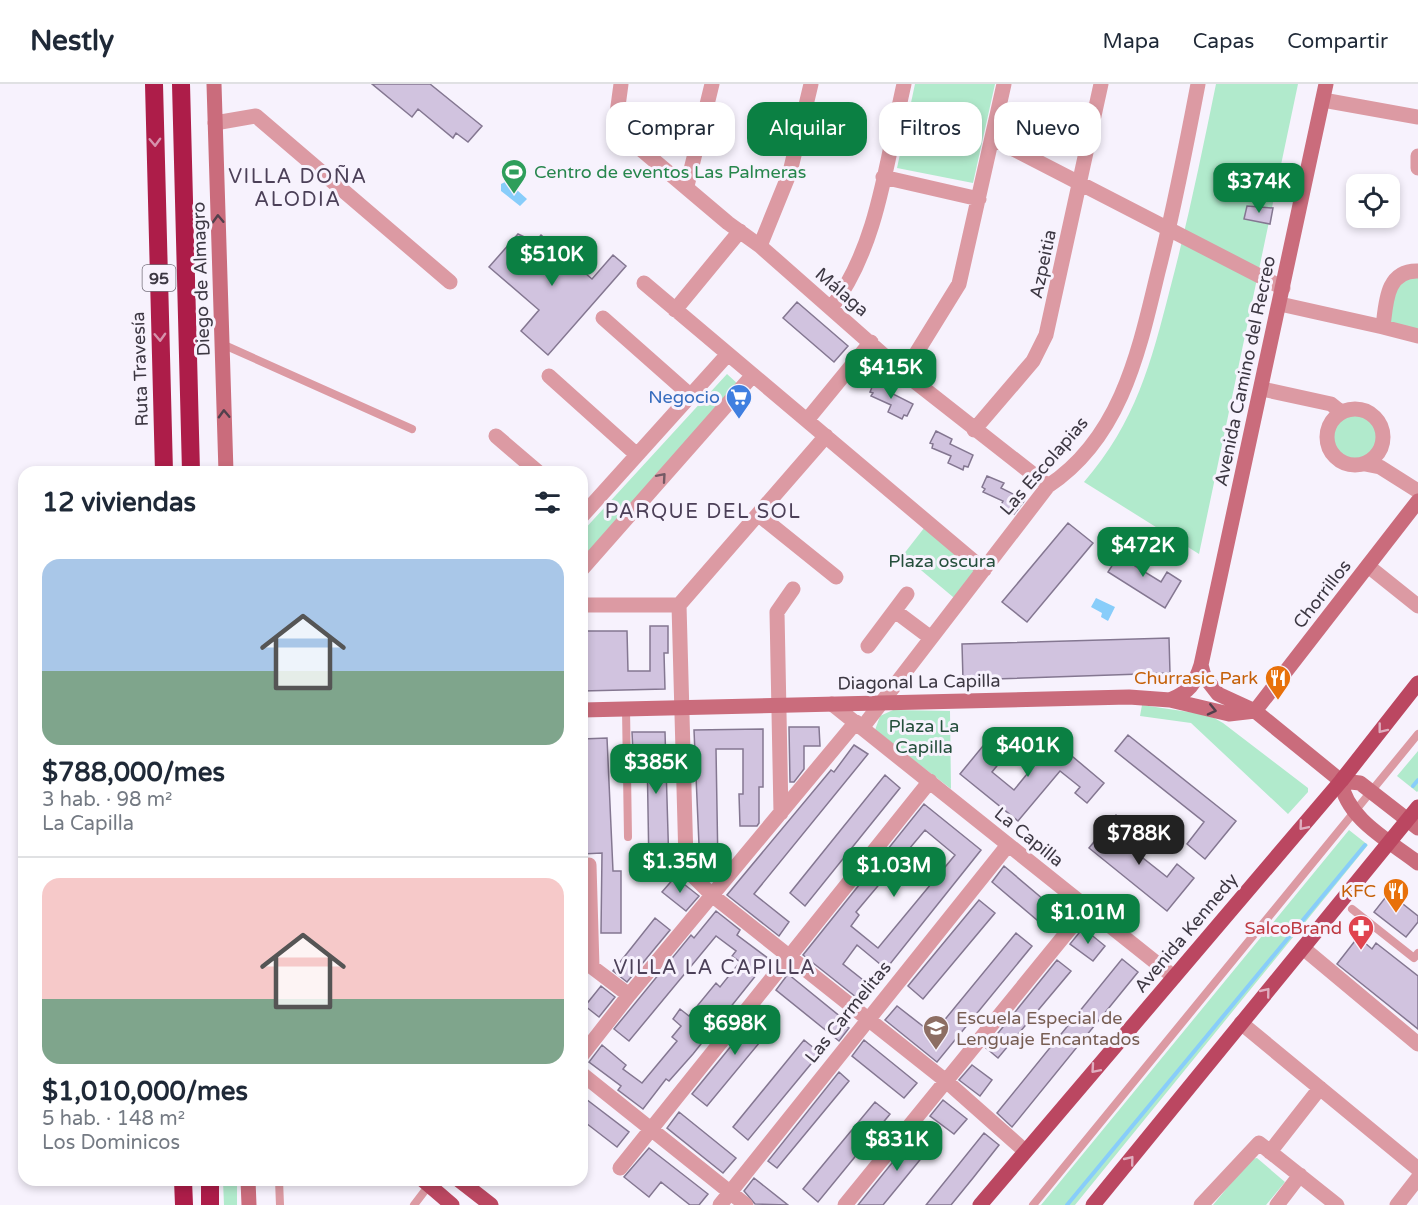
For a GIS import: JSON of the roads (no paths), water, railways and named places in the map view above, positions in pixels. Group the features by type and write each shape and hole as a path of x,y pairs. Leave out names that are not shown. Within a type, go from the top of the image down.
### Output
{"highway":[{"name":"Ruta Travesía","path":"154,84 164,466"},
{"name":"95","path":"181,84 191,466"},
{"path":"183,1186 184,1205"},
{"path":"210,1186 210,1205"}],"main road":[{"name":"Avenida Kennedy","path":"980,1205 1341,781 1418,683"},
{"path":"1093,1205 1390,841 1413,824 1418,807"},
{"path":"432,1186 452,1205"},
{"path":"466,1186 489,1205"}],"street":[{"name":"Diego de Almagro","path":"214,84 226,466"},
{"name":"Málaga","path":"621,84 616,121 624,135 760,246 904,373 1048,486"},
{"path":"687,186 712,84"},
{"path":"760,246 790,172 811,84"},
{"path":"904,373 959,284 1004,84"},
{"name":"Azpeitia","path":"974,430 1022,375 1046,335 1101,84"},
{"name":"Las Escolapias","path":"588,1047 781,813 881,703 1048,486 1062,477 1095,442 1127,385 1140,346 1169,229 1198,84"},
{"name":"Avenida Camino del Recreo","path":"1170,700 1188,691 1196,683 1262,389 1326,84"},
{"path":"831,308 851,279 864,251 903,85"},
{"path":"1323,100 1418,117"},
{"path":"215,123 256,116 450,282"},
{"path":"992,138 1283,288"},
{"path":"1418,156 1418,168"},
{"path":"883,177 979,199"},
{"path":"675,310 740,231"},
{"path":"1383,327 1387,293 1392,284 1398,276 1409,271 1418,271"},
{"path":"644,283 984,570"},
{"path":"1280,304 1418,336"},
{"path":"603,318 690,395"},
{"path":"807,420 870,342"},
{"path":"588,508 728,354"},
{"path":"588,561 753,375"},
{"path":"549,376 637,455"},
{"path":"1262,389 1331,404 1341,412"},
{"path":"1365,464 1380,452 1384,434 1381,425 1376,417 1359,409 1341,412 1329,426 1326,436 1332,453 1347,464 1380,467 1418,491"},
{"path":"496,436 531,466"},
{"path":"826,436 679,605 686,861 694,877 713,896 945,1081 1025,1151"},
{"name":"Chorrillos","path":"1255,711 1418,501"},
{"path":"759,515 836,577"},
{"path":"1368,566 1418,606"},
{"path":"781,813 777,612 793,589"},
{"path":"868,646 907,594"},
{"path":"588,605 679,605"},
{"path":"895,611 931,638"},
{"path":"1200,665 1210,685 1218,694 1255,711 1341,781 1360,783 1413,824"},
{"path":"1170,700 1194,698 1210,685"},
{"name":"Diagonal La Capilla","path":"588,710 1129,697 1170,700 1229,714 1255,711"},
{"name":"La Capilla","path":"832,704 1174,977"},
{"path":"620,1168 930,781"},
{"path":"1341,781 1346,802 1354,812 1418,863"},
{"name":"Las Carmelitas","path":"720,1205 1008,844"},
{"path":"589,865 592,967 629,995"},
{"path":"845,1205 1086,909"},
{"path":"1303,948 1418,1044"},
{"path":"1241,1023 1418,1169"},
{"path":"588,1079 746,1205"},
{"path":"1202,1205 1265,1148 1320,1088"},
{"path":"1265,1148 1337,1205"},
{"path":"1277,1205 1300,1175"},
{"path":"1397,1205 1418,1178"},
{"path":"248,1186 249,1205"}],"lane":[{"path":"222,344 412,429"},
{"path":"626,709 628,837"},
{"path":"1033,1205 1418,734"},
{"path":"1352,909 1414,957 1418,953"},
{"path":"279,1186 280,1205"},
{"path":"414,1205 426,1186"}],"water":[{"name":"Centro de eventos Las Palmeras","path":"507,181 527,199 520,206 501,191 501,184"},
{"path":"1096,598 1115,607 1108,621 1101,617 1102,613 1091,607"}],"waterway":[{"path":"1413,786 1418,780"},
{"path":"1067,1205 1365,845"}],"place":[{"name":"Centro de eventos Las Palmeras","path":"514,195"},
{"name":"Negocio","path":"739,420"},
{"name":"Churrasic Park","path":"1278,701"},
{"name":"KFC","path":"1396,914"},
{"name":"SalcoBrand","path":"1361,951"},
{"name":"Escuela Especial de Lenguaje Encantados","path":"936,1051"}],"district":[{"name":"VILLA DOÑA ALODIA","path":"298,188"},
{"name":"PARQUE DEL SOL","path":"703,511"},
{"name":"VILLA LA CAPILLA","path":"715,967"}],"park label":[{"name":"Plaza oscura","path":"942,561"},
{"name":"Plaza La Capilla","path":"924,736"}]}
